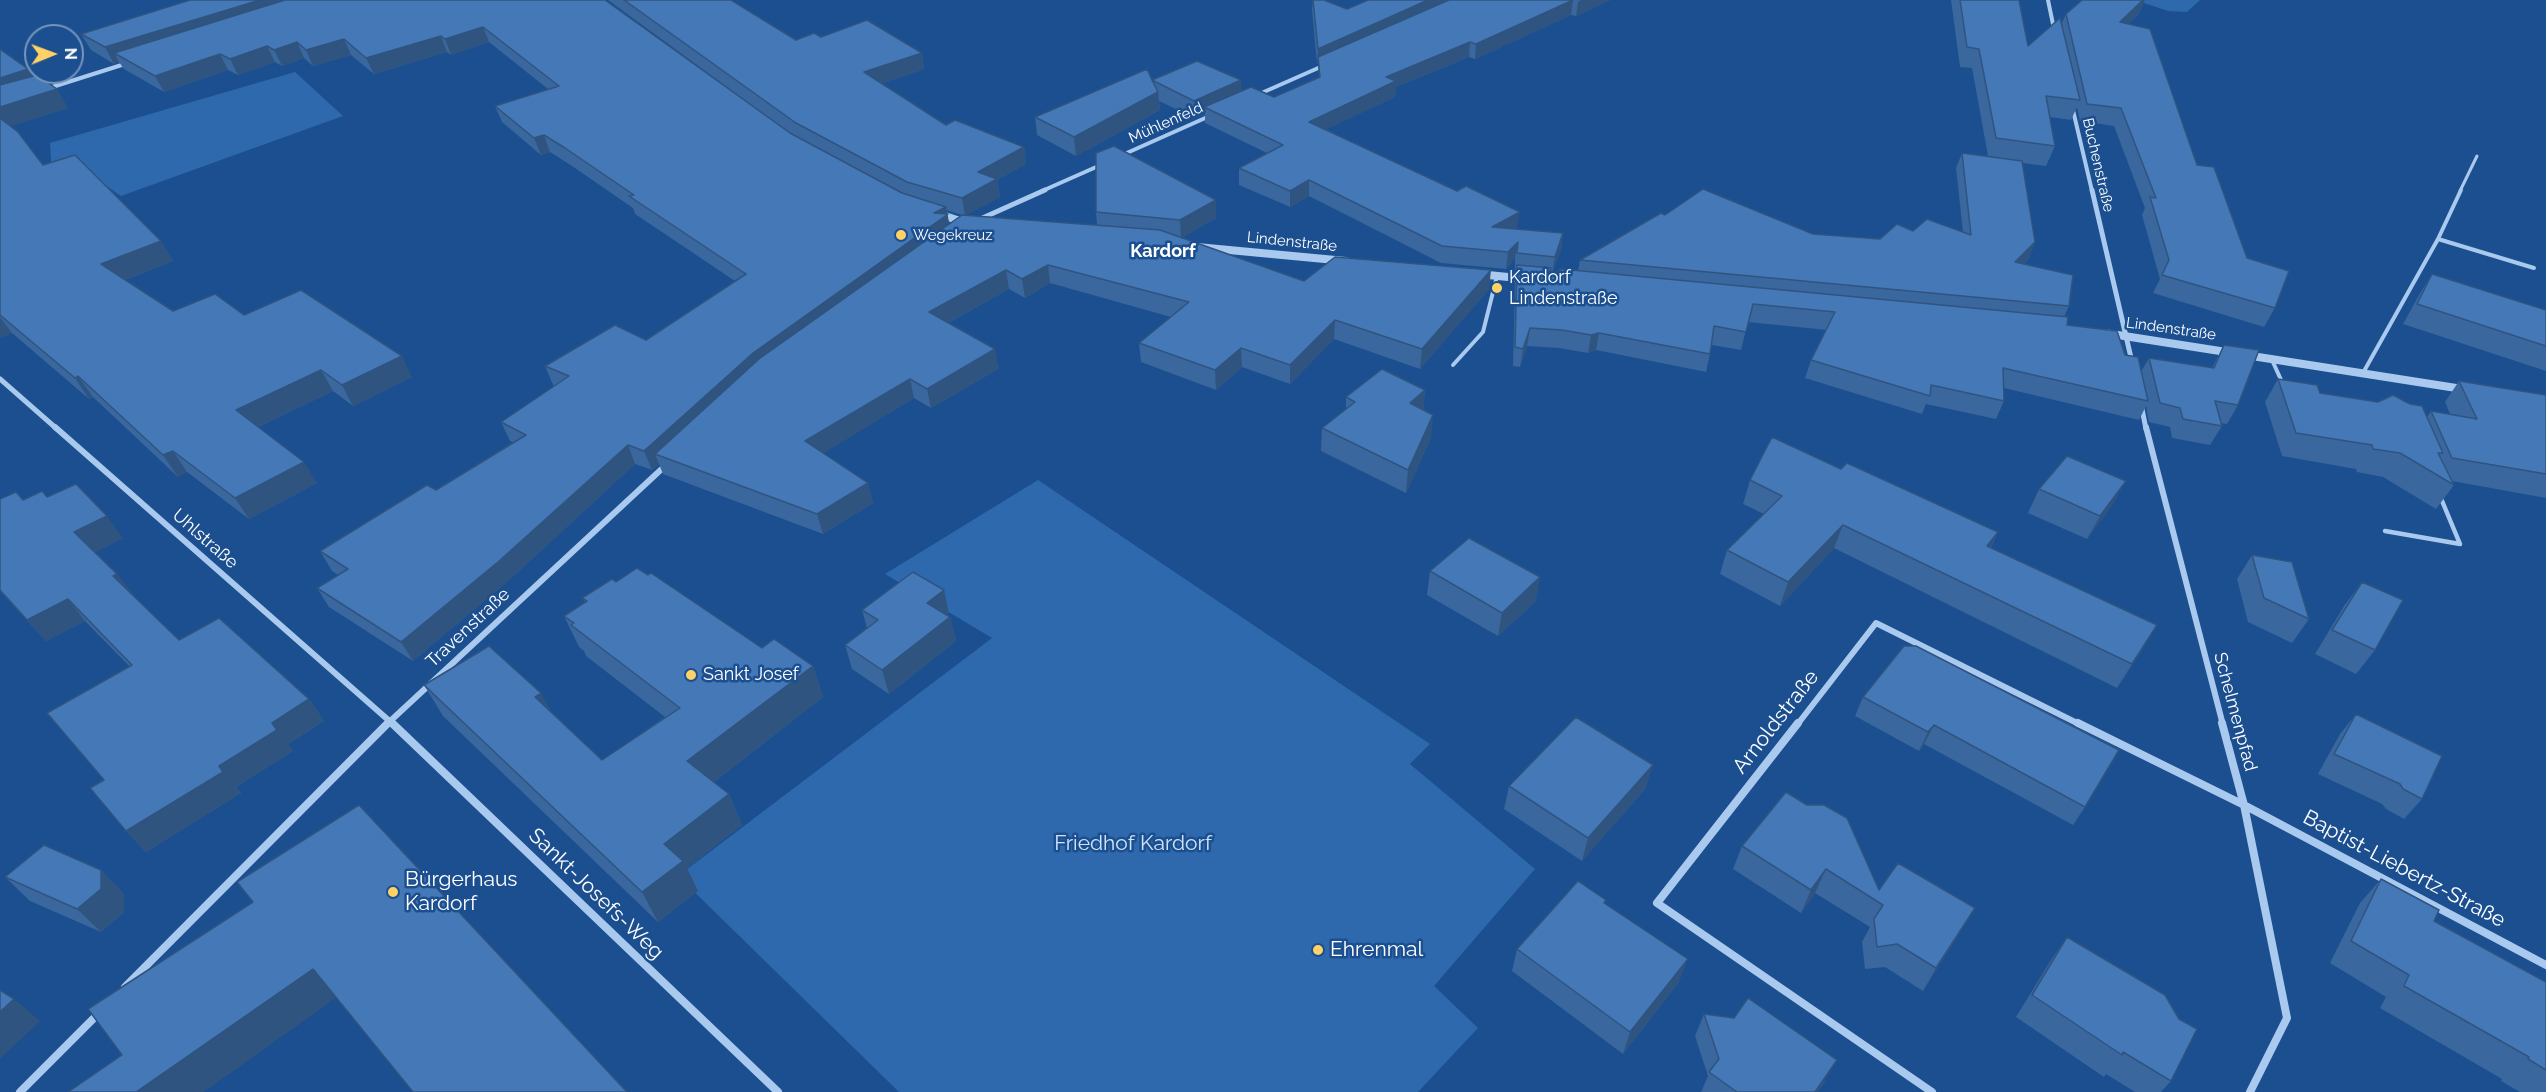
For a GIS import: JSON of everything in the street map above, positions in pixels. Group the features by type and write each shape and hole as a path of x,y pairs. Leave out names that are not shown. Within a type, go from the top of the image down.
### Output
{"street":[{"path":"2048,0 2056,35"},
{"path":"1250,98 1336,60"},
{"path":"45,90 136,61"},
{"name":"Buchenstraße","path":"2072,104 2126,335"},
{"name":"Mühlenfeld","path":"970,224 1217,113"},
{"path":"929,211 970,224 993,227"},
{"path":"962,230 970,224"},
{"name":"Lindenstraße","path":"1182,245 1358,262"},
{"path":"1464,273 1533,279"},
{"name":"Lindenstraße","path":"2090,332 2126,335 2271,357 2481,392"},
{"path":"2126,335 2134,370"},
{"name":"Uhlstraße","path":"0,379 390,721"},
{"name":"Schelmenpfad","path":"2139,392 2157,472 2244,805 2287,1018 2250,1092"},
{"name":"Travenstraße","path":"121,991 390,721 676,456"},
{"name":"Arnoldstraße","path":"1932,1092 1657,903 1876,623 2244,805"},
{"name":"Sankt-Josefs-Weg","path":"390,721 778,1092"},
{"name":"Baptist-Liebertz-Straße","path":"2244,805 2546,965"},
{"path":"20,1092 104,1008"}],"lane":[{"path":"2363,373 2438,239 2476,156"},
{"path":"2438,239 2535,268"},
{"path":"1453,365 1483,332 1497,276"},
{"path":"2271,357 2286,389"},
{"path":"2385,531 2460,544 2438,491"}],"green space":[{"path":"2135,0 2200,0 2187,12 2168,11"},
{"path":"295,72 343,116 121,196 79,167 52,177 50,143"},
{"name":"Friedhof Kardorf","path":"1038,480 1430,744 1410,764 1535,869 1434,986 1478,1028 1418,1092 899,1092 678,876 992,638 885,574"}],"building":[{"path":"190,0 260,0 105,47 84,36 84,33"},
{"path":"285,0 605,0 790,133 902,193 946,207 934,213 948,214 753,353 644,451 628,445 498,562 401,642 317,588 348,569 320,551 427,485 436,490 526,435 501,422 569,376 545,366 615,325 646,340 746,274 629,196 634,195 565,148 544,135 534,138 495,106 559,86 483,27 445,39 441,36 366,58 344,39 306,50 297,42 274,50 267,46 230,59 220,54 155,76 114,53"},
{"path":"624,0 731,0 796,40 814,33 821,37 867,20 922,53 864,72 946,125 955,120 1024,147 978,172 997,179 962,198 907,182 796,123"},
{"path":"1313,0 1324,0 1347,9 1368,0 1428,0 1318,49"},
{"path":"1449,0 1573,0 1476,44 1470,42 1386,77 1396,81 1309,122 1457,191 1466,186 1520,212 1492,227 1563,233 1555,257 1517,253 1518,242 1508,252 1442,246 1309,180 1290,191 1239,168 1283,145 1204,107 1251,87 1274,97 1320,77 1318,57"},
{"path":"1960,0 2019,0 2028,46 2060,18 2080,100 2046,96 2055,146 1996,138 1979,49 1967,47"},
{"path":"2082,0 2143,0 2120,22 2150,29 2197,165 2214,167 2247,258 2289,271 2275,308 2162,275 2169,260 2150,197 2156,198 2121,108 2087,104 2066,14"},
{"path":"0,49 24,66 24,70 0,78"},
{"path":"1197,61 1241,80 1194,101 1152,80"},
{"path":"1147,69 1158,92 1074,137 1035,117"},
{"path":"24,79 24,84 50,84 57,89 0,107 0,85"},
{"path":"0,118 18,132 43,165 75,155 161,241 101,264 173,311 215,294 244,315 301,290 402,356 342,385 321,370 236,410 304,462 235,498 173,451 163,455 78,376 75,378 0,315"},
{"path":"1114,146 1216,200 1180,220 1096,212 1096,153"},
{"path":"1962,153 2022,161 2035,242 2015,262 2073,275 2069,306 1580,260 1661,213 1665,215 1703,189 1813,234 1880,239 1897,224 1913,231 1927,219 1971,235"},
{"path":"962,215 1160,230 1304,281 1335,257 1491,270 1422,349 1335,320 1290,365 1241,348 1215,370 1139,343 1189,302 1048,265 1022,279 1006,270 929,312 995,349 927,389 910,379 805,441 868,483 817,514 655,454 759,359"},
{"path":"1517,265 1551,268 1548,276 1561,269 2068,317 2067,325 2117,331 2125,355 2138,357 2148,401 2003,368 2004,401 1931,385 1930,396 1811,360 1835,312 1753,304 1746,332 1714,326 1710,354 1599,333 1591,335 1530,328 1523,349 1515,347"},
{"path":"2432,274 2546,310 2546,346 2417,304"},
{"path":"2224,345 2259,350 2238,405 2215,401 2222,426 2183,419 2180,408 2160,403 2149,358 2214,368"},
{"path":"1382,369 1425,390 1410,403 1433,415 1408,470 1322,428 1355,402 1346,397"},
{"path":"2278,379 2317,385 2320,393 2378,402 2393,395 2410,404 2422,406 2443,453 2438,453 2454,485 2400,453 2373,449 2372,445 2296,433"},
{"path":"2459,381 2546,395 2546,474 2452,458 2431,411 2477,419"},
{"path":"1772,437 1841,469 1847,463 1998,532 1987,546 2157,625 2132,664 1843,525 1788,582 1727,550 1782,496 1750,480"},
{"path":"2067,456 2126,481 2100,516 2039,489"},
{"path":"76,484 107,516 74,532 117,574 113,576 179,640 219,618 309,699 272,723 277,730 219,766 223,772 126,831 90,788 104,780 47,713 132,665 68,599 27,620 0,590 0,499 16,492 23,500 42,491 47,497"},
{"path":"1469,538 1540,577 1502,613 1430,571"},
{"path":"2252,555 2292,562 2309,619 2264,598"},
{"path":"637,568 648,575 651,573 762,648 774,639 813,666 687,761 729,794 664,844 683,861 642,892 424,685 489,646 541,693 535,697 602,760 680,708 571,625 574,623 564,616 587,601 582,598 612,579 616,582"},
{"path":"913,572 944,590 927,603 950,617 882,670 845,645 878,620 862,610"},
{"path":"2362,582 2403,600 2375,650 2332,630"},
{"path":"1904,646 1916,646 2119,750 2085,807 1934,725 1928,732 1863,697"},
{"path":"2356,714 2442,756 2422,799 2403,789 2400,784 2334,754"},
{"path":"1576,717 1653,765 1588,838 1509,786"},
{"path":"1786,792 1807,805 1824,805 1847,818 1879,890 1898,863 1975,908 1936,968 1897,944 1877,947 1874,919 1883,905 1826,869 1811,890 1742,846"},
{"path":"359,805 627,1092 413,1092 313,969 136,1092 68,1092 122,1055 88,1009 253,902 237,882"},
{"path":"44,845 101,870 101,889 77,909 5,877"},
{"path":"2381,879 2439,910 2434,921 2546,982 2546,1070 2528,1059 2529,1057 2404,986 2409,975 2351,941"},
{"path":"1578,881 1606,900 1604,903 1688,959 1630,1032 1517,949"},
{"path":"2067,937 2165,995 2179,1019 2197,1029 2171,1081 2123,1052 2122,1055 2032,995"},
{"path":"0,990 14,999 0,1012"},
{"path":"1748,998 1837,1060 1815,1092 1737,1092 1709,1072 1719,1059 1704,1014 1734,1018"}],"place":[{"name":"Wegekreuz","path":"901,235"},
{"name":"Kardorf Lindenstraße","path":"1497,288"},
{"name":"Sankt Josef","path":"691,675"},
{"name":"Bürgerhaus Kardorf","path":"393,892"},
{"name":"Ehrenmal","path":"1318,950"}],"district":[{"name":"Kardorf","path":"1163,252"}]}
